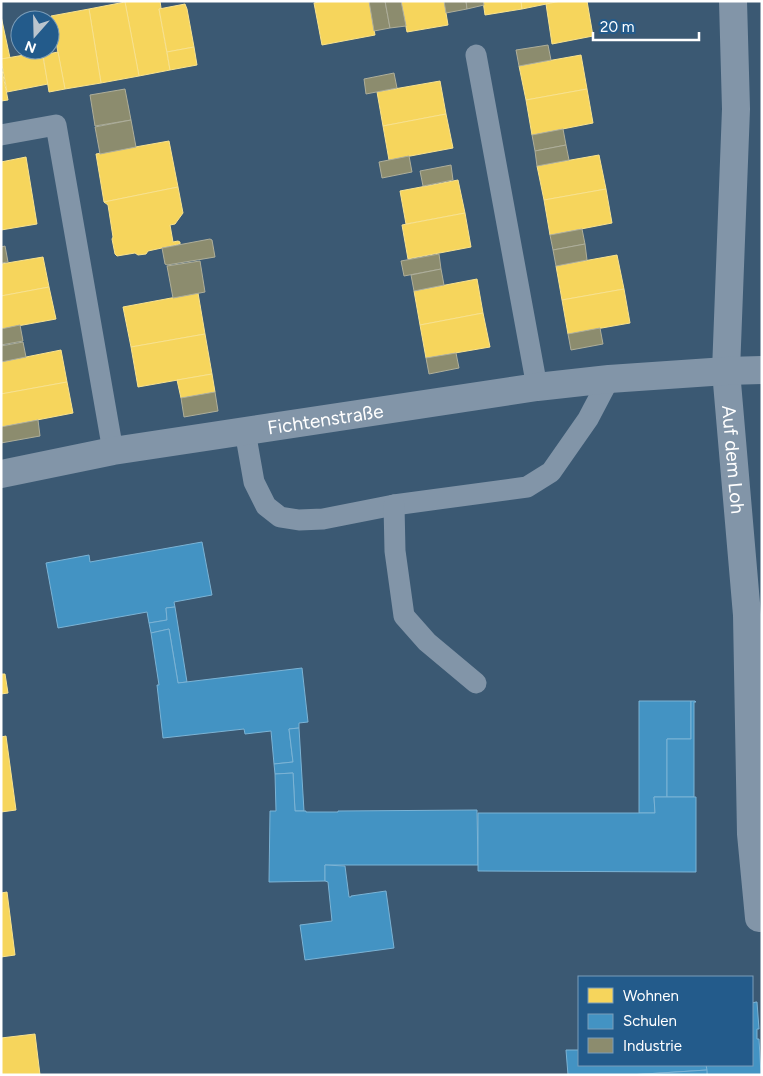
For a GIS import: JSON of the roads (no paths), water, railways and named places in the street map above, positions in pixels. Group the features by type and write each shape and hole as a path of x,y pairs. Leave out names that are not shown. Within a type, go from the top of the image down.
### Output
{"street":[{"name":"Auf dem Loh","path":"734,1 736,109 726,371 747,615 759,918"},
{"name":"Fichtenstraße","path":"1,474 113,451 537,387 610,379 762,370"}],"lane":[{"path":"476,55 537,387"},
{"path":"1,135 56,125 113,451"},
{"path":"246,431 254,482 266,506 280,517 299,520 323,519 394,505 527,487 551,472 588,419 610,379"},
{"path":"394,505 395,551 404,616 427,642 476,683"}]}
